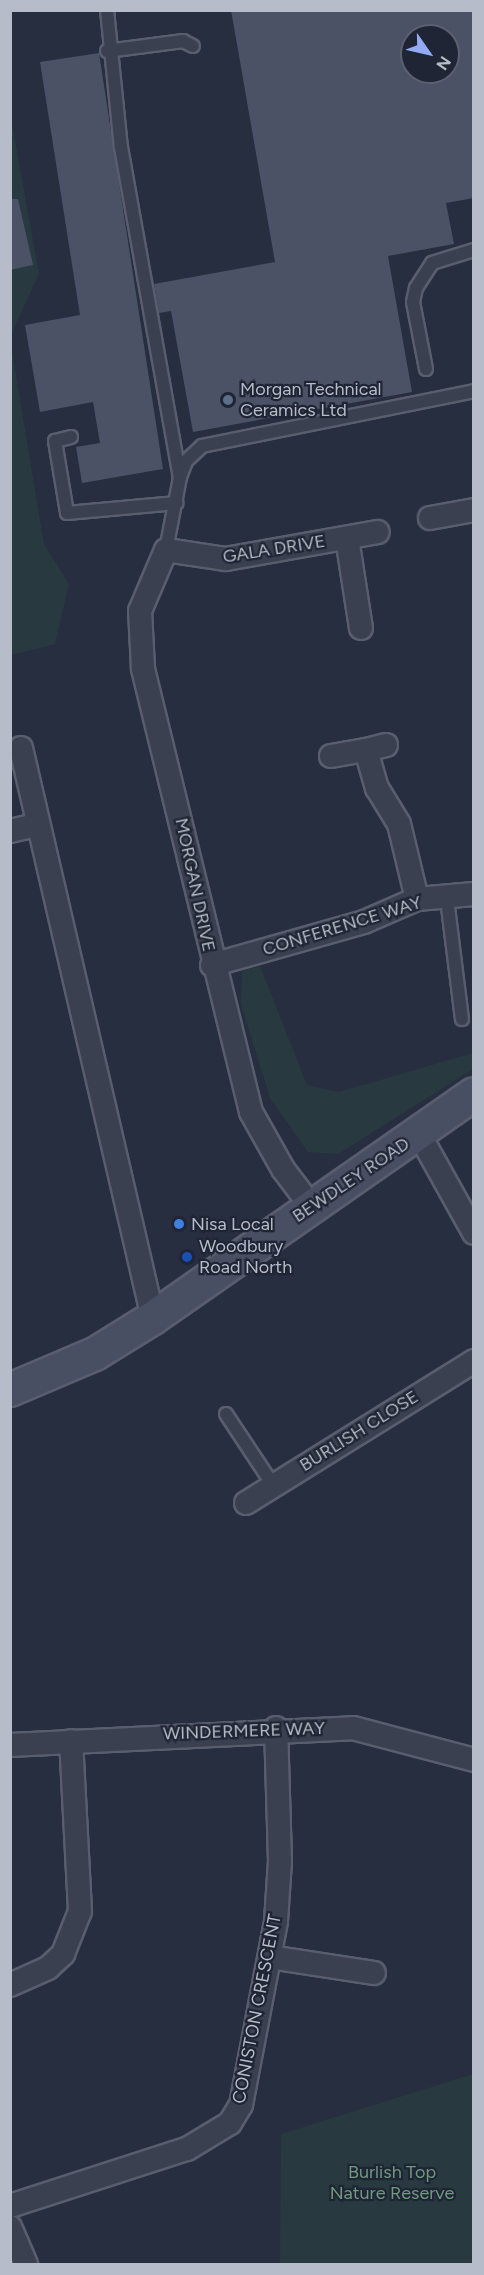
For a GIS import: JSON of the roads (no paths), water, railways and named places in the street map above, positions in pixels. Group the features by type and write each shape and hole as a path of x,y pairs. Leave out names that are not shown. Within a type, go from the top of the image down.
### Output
{"main road":[{"name":"BEWDLEY ROAD","path":"10,1390 95,1354 153,1318 474,1094"}],"street":[{"path":"430,518 474,510"},
{"name":"GALA DRIVE","path":"165,550 226,559 378,532"},
{"name":"GALA DRIVE","path":"347,538 361,628"},
{"name":"MORGAN DRIVE","path":"165,550 140,611 139,640 212,965 251,1112 283,1169 311,1206"},
{"path":"331,756 376,747 377,788 399,824 417,899"},
{"path":"21,748 153,1318"},
{"path":"10,831 37,825"},
{"name":"CONFERENCE WAY","path":"212,965 364,922 417,899 447,899 474,894"},
{"path":"418,1134 474,1233"},
{"name":"BURLISH CLOSE","path":"246,1503 474,1361"},
{"name":"WINDERMERE WAY","path":"10,1745 276,1728 353,1728 474,1760"},
{"name":"CONISTON CRESCENT","path":"10,2206 187,2149 230,2122 241,2105 270,1957 280,1861 276,1728"},
{"path":"10,1985 48,1968 63,1954 80,1911 71,1741"},
{"path":"270,1957 374,1972"},
{"path":"10,2227 26,2265"}],"lane":[{"path":"107,10 107,51 180,477"},
{"path":"107,51 183,41 193,46"},
{"path":"426,369 413,302 416,288 432,263 474,250"},
{"path":"165,550 177,503 180,477 186,461 202,446 474,391"},
{"path":"71,437 55,441 67,513 177,503"},
{"path":"447,899 462,1019"},
{"path":"226,1414 273,1485"}],"place":[{"name":"Morgan Technical Ceramics Ltd","path":"228,400"},
{"name":"Nisa Local","path":"179,1224"},
{"name":"Woodbury Road North","path":"187,1257"}],"park label":[{"name":"Burlish Top Nature Reserve","path":"392,2183"}]}
